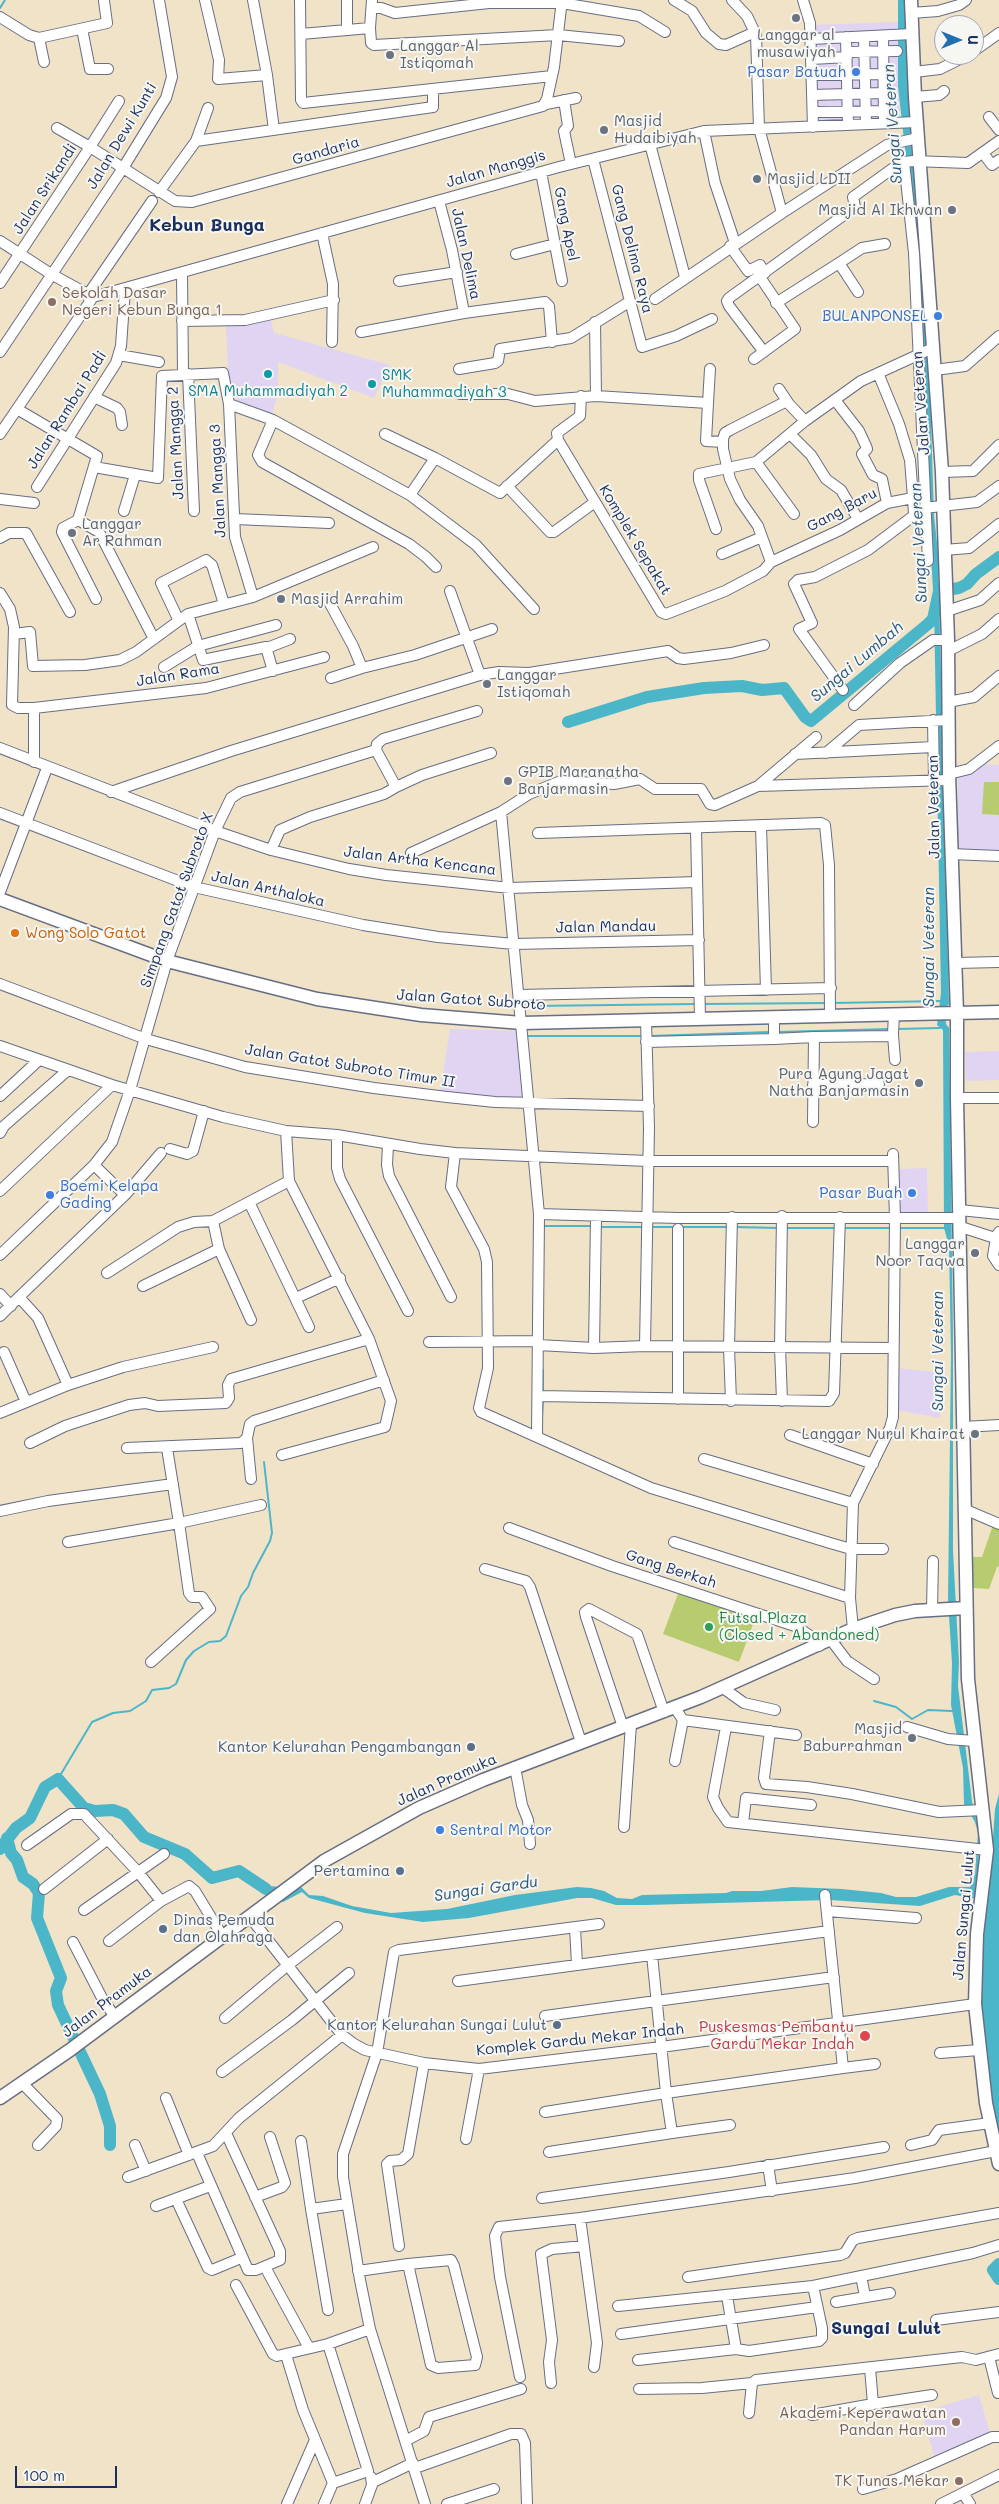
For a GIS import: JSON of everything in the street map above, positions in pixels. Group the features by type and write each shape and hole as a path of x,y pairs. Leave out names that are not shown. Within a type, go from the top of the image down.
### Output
{"main road":[{"name":"Jalan Veteran","path":"911,0 910,34 915,97 909,122 911,139 910,161 925,351 935,370 942,472 941,507 947,610 944,643 948,702 940,720 943,779 951,854 956,963 947,1015 957,1098 958,1218"},
{"name":"Jalan Gatot Subroto","path":"0,899 167,961 317,999 421,1015 646,1033 700,1005 774,1029 830,1013 893,1027 947,1015 999,1012"},
{"name":"Jalan Sungai Lulut","path":"958,1218 964,1427 964,1509 956,1608 968,1679 970,1741 980,1810 981,1850 984,1871 975,1966 975,2004 979,2050 990,2123 999,2164"},
{"name":"Jalan Pramuka","path":"0,2098 70,2050 324,1861 413,1811 515,1767 670,1710 819,1646 853,1629 895,1615 956,1608"}],"street":[{"name":"Jalan Dewi Kunti","path":"0,352 123,168 166,98 172,82 159,0"},
{"path":"205,0 219,60 218,79 267,75"},
{"path":"253,0 267,75 274,130"},
{"path":"300,0 301,100 303,103 552,76"},
{"path":"347,29 348,0"},
{"path":"674,0 692,11 706,33 719,44 726,45 755,32"},
{"path":"732,0 747,16 755,32 759,128 782,213"},
{"path":"803,0 810,16 813,127"},
{"path":"911,13 938,11 959,5 966,0"},
{"path":"0,17 29,36 39,38 107,23 104,1"},
{"path":"618,41 558,35 375,45 371,43 372,4 396,13 489,2 562,2 639,16 665,32"},
{"path":"545,104 552,76 562,2"},
{"path":"301,34 370,28"},
{"path":"82,29 90,69 108,69"},
{"path":"811,39 910,34"},
{"path":"984,44 999,34"},
{"path":"883,36 884,123"},
{"path":"846,37 848,125"},
{"path":"864,37 866,124"},
{"path":"39,38 44,62"},
{"path":"812,59 865,52 896,51"},
{"path":"914,72 940,69 948,65"},
{"path":"812,75 883,74"},
{"path":"196,142 433,107 433,90"},
{"path":"915,97 939,95 944,92"},
{"path":"812,95 884,93"},
{"name":"Gandaria","path":"123,168 175,201 207,200 545,104 576,98"},
{"path":"564,100 568,126 564,131 571,164"},
{"path":"58,128 90,147 119,102"},
{"path":"159,192 196,142 208,108"},
{"path":"813,112 884,111"},
{"path":"989,117 999,130"},
{"name":"Jalan Manggis","path":"90,297 125,289 541,172 704,131 909,122"},
{"path":"704,131 715,183 732,245 748,271 760,265 776,303 795,331 754,359"},
{"path":"655,298 732,245 887,145 911,139"},
{"path":"764,352 727,301 855,207 853,197 910,161 971,162 999,141"},
{"path":"650,144 685,278"},
{"name":"Jalan Srikandi","path":"0,284 90,147 123,168"},
{"path":"983,153 992,165 999,160"},
{"name":"Gang Delima Raya","path":"594,159 629,302 642,346 676,336 712,319"},
{"name":"Gang Apel","path":"541,172 562,281"},
{"path":"0,434 152,201"},
{"name":"Jalan Delima","path":"439,201 457,272 464,313"},
{"path":"322,233 331,270 334,300 332,342"},
{"path":"0,241 90,297"},
{"path":"516,254 556,244"},
{"path":"776,303 862,248 885,244"},
{"path":"839,263 858,292"},
{"path":"398,281 457,272"},
{"name":"Jalan Mangga 2","path":"182,273 182,321 194,512"},
{"name":"Jalan Rambai Padi","path":"36,488 116,364 119,354 125,289"},
{"path":"182,321 245,320 334,300"},
{"path":"360,332 464,313 545,302 549,306 552,342"},
{"path":"459,369 497,362 500,349 571,338 629,302"},
{"path":"595,322 596,396"},
{"path":"935,370 965,366 999,336"},
{"path":"716,528 698,476 702,472 756,462 834,400 878,372 925,351 925,508 928,561"},
{"path":"119,354 159,362"},
{"path":"710,369 706,441 723,442"},
{"path":"878,372 896,416 910,460 914,514"},
{"name":"Jalan Mangga 3","path":"186,374 223,373 229,404 236,543 253,597"},
{"path":"94,467 155,479 159,476 162,376 186,374"},
{"path":"779,389 806,422"},
{"path":"460,394 508,394 535,401 596,396 708,403"},
{"path":"503,490 558,440 557,433 580,416 581,396"},
{"path":"94,397 117,408 120,412 122,426"},
{"path":"834,400 858,431 866,446 867,449 862,454 873,475 882,479 887,503"},
{"path":"772,562 758,526 740,500 726,468 723,442 725,433 787,401"},
{"path":"229,404 273,420 410,496 476,545 534,610"},
{"path":"17,408 96,454 97,460 78,520 63,528 62,532 96,599"},
{"path":"273,420 258,455 262,462 409,544 436,567"},
{"path":"385,434 503,490 550,532 554,532 595,502"},
{"path":"791,435 811,455 826,479 841,490 858,519"},
{"name":"Komplek Sepakat","path":"558,440 664,614 725,590 763,571 772,562"},
{"path":"942,472 973,471 999,445"},
{"path":"410,496 426,475 435,458"},
{"path":"756,462 794,514"},
{"path":"124,511 135,475"},
{"path":"844,690 799,629 812,623 794,584 823,573 868,550 914,514 925,508 981,501 999,486"},
{"name":"Gang Baru","path":"772,562 887,503 913,498"},
{"path":"0,499 34,503"},
{"path":"235,519 296,520 329,524"},
{"path":"78,520 99,532 154,638"},
{"path":"944,550 969,548 999,524"},
{"path":"0,538 9,532 26,533 70,612"},
{"path":"722,554 762,537"},
{"path":"14,634 30,632 33,666 85,665 120,660 136,652 178,619 188,614 253,597 373,547"},
{"path":"178,619 161,583 206,560 212,566 224,604"},
{"path":"947,610 980,600 999,583"},
{"path":"450,591 480,676"},
{"path":"0,593 10,609 14,634 12,705 18,708 34,708 34,762"},
{"path":"328,600 353,646 362,668"},
{"path":"0,610 12,618"},
{"path":"188,614 204,660 263,646 267,648 290,639"},
{"path":"854,705 900,664 944,643 982,634 999,619"},
{"path":"164,667 198,646 276,625"},
{"path":"331,678 407,657 492,629"},
{"path":"111,792 230,751 480,676 499,672 529,673 668,652 680,659 692,658 731,653 764,645"},
{"path":"267,648 273,671"},
{"name":"Jalan Rama","path":"34,708 206,688 324,657"},
{"path":"948,702 974,697 999,676"},
{"name":"Simpang Gatot Subroto X","path":"0,1255 94,1165 112,1142 146,1039 167,961 215,831 231,798 240,792 376,750 377,744 383,739 477,711"},
{"path":"826,753 859,725 940,720 933,747 943,779"},
{"path":"411,853 501,812 529,794 561,781 614,784 640,780 655,789 700,789 710,804 715,805 758,786 816,737"},
{"path":"758,786 943,779 969,769 999,746"},
{"path":"795,754 933,747"},
{"name":"Jalan Artha Kencana","path":"0,748 47,768 271,850 350,869 386,875 510,888 519,995 538,1156 541,1214 540,1344 542,1396 537,1436"},
{"path":"376,750 396,787"},
{"path":"271,850 280,830 310,816 384,794 422,775 491,753"},
{"path":"0,892 47,768"},
{"path":"501,812 510,888 697,882"},
{"name":"Jalan Arthaloka","path":"0,813 194,887 363,925 438,937 514,944"},
{"path":"538,833 696,829 821,823 825,825 829,865 830,1013"},
{"path":"761,826 766,990"},
{"path":"696,829 700,1005"},
{"path":"951,854 999,856"},
{"name":"Jalan Mandau","path":"514,944 699,940"},
{"path":"956,963 999,962"},
{"name":"Jalan Gatot Subroto Timur II","path":"0,984 146,1039 246,1067 447,1097 531,1103 649,1106"},
{"path":"519,995 700,1005 766,990 831,992"},
{"path":"645,1346 649,1106 646,1033 774,1029 814,1037 893,1027 895,1060"},
{"path":"813,1122 814,1037"},
{"path":"0,1046 112,1085 204,1111 286,1131 336,1135 455,1153 648,1162 893,1158 895,1222 893,1410 889,1432 853,1503 850,1598 853,1629"},
{"path":"0,1096 39,1060"},
{"path":"0,1133 4,1126 68,1070"},
{"path":"813,1085 879,1084"},
{"path":"0,1191 112,1085"},
{"path":"957,1098 999,1098"},
{"path":"0,1316 125,1195 165,1151 187,1154 192,1151 204,1111"},
{"path":"282,1455 385,1427 391,1401 369,1339 290,1181 286,1131"},
{"path":"336,1135 336,1166 340,1179 408,1310"},
{"path":"388,1144 387,1165 389,1176 451,1297"},
{"path":"455,1153 451,1187 486,1254 488,1377 479,1410 495,1419 651,1488 851,1548 883,1550"},
{"path":"94,1165 125,1195"},
{"path":"106,1273 178,1228 194,1222 213,1221 290,1181"},
{"path":"250,1202 309,1327"},
{"path":"541,1214 596,1223 839,1224 999,1214"},
{"path":"958,1218 998,1235 993,1256 999,1266"},
{"path":"213,1221 219,1249 251,1320"},
{"path":"594,1348 596,1223"},
{"path":"731,1400 729,1347 732,1223"},
{"path":"782,1224 780,1347 782,1401"},
{"path":"542,1396 829,1401 832,1399 836,1348 839,1224"},
{"path":"678,1229 678,1399"},
{"path":"143,1286 219,1249"},
{"path":"296,1298 340,1278"},
{"path":"0,1294 11,1306"},
{"path":"20,1298 38,1318 68,1385"},
{"path":"30,1442 65,1426 129,1405 145,1403 158,1406 226,1403 229,1398 228,1385 231,1379 369,1339"},
{"path":"429,1342 488,1342 594,1348 645,1346 893,1348"},
{"path":"0,1413 68,1385 123,1367 213,1346"},
{"path":"4,1352 26,1402"},
{"path":"251,1479 247,1438 250,1424 254,1421 384,1380"},
{"path":"964,1427 999,1425"},
{"path":"790,1435 873,1464"},
{"path":"128,1448 238,1444 247,1438"},
{"path":"151,1662 210,1609 202,1597 192,1597 189,1593 167,1448"},
{"path":"704,1459 853,1503"},
{"path":"0,1511 48,1501 172,1484"},
{"path":"68,1542 179,1523 261,1505"},
{"path":"964,1509 999,1524"},
{"name":"Gang Berkah","path":"509,1528 612,1566 795,1626 809,1635 819,1646"},
{"path":"674,1542 850,1598"},
{"path":"932,1610 933,1561"},
{"path":"485,1569 526,1581 530,1586 581,1742"},
{"path":"624,1827 627,1726 586,1618 585,1612 589,1609 637,1634 670,1710 683,1720 796,1735"},
{"path":"831,1640 847,1661 874,1679"},
{"path":"723,1688 744,1703 775,1710"},
{"path":"675,1761 683,1720"},
{"path":"726,1727 713,1797 728,1822 981,1850"},
{"path":"907,1727 953,1740 970,1741"},
{"path":"770,1731 764,1778 766,1784 834,1791 939,1812 980,1810"},
{"path":"515,1767 522,1805 528,1820 530,1844"},
{"path":"743,1823 746,1798 811,1805"},
{"path":"27,1845 76,1812 84,1814 92,1820 138,1872 161,1902"},
{"path":"44,1889 108,1839"},
{"path":"84,1910 164,1854"},
{"path":"109,1941 161,1902 185,1887 191,1886 223,1937"},
{"path":"825,1895 840,2023 843,2068"},
{"path":"827,1911 916,1918"},
{"name":"Komplek Gardu Mekar Indah","path":"250,1917 342,2035 354,2044 377,2053 424,2063 480,2069 661,2047 975,2004"},
{"path":"426,2504 407,2440 370,2330 358,2271 343,2177 344,2154 377,2053 396,1950 599,1924"},
{"path":"225,2018 337,1927"},
{"path":"575,1928 577,1964"},
{"path":"458,1981 829,1931"},
{"path":"73,1942 102,1998 115,2017"},
{"path":"652,1955 672,2133"},
{"path":"222,2072 350,1973"},
{"path":"546,2016 834,1977"},
{"path":"128,2178 213,2146 239,2118 342,2035"},
{"path":"940,2053 979,2050"},
{"path":"399,2246 387,2164 390,2161 402,2160 408,2154 424,2063"},
{"path":"545,2112 876,2064"},
{"path":"466,2139 480,2069"},
{"path":"22,2083 57,2120 56,2126 38,2145"},
{"path":"166,2098 210,2186 241,2258 250,2271 280,2260 282,2255 226,2133"},
{"path":"911,2145 932,2140 939,2130 990,2123"},
{"path":"549,2152 730,2125"},
{"path":"256,2197 282,2187 285,2182 270,2137"},
{"path":"301,2141 328,2310"},
{"path":"135,2145 146,2171"},
{"path":"542,2198 768,2166 884,2147"},
{"path":"520,2377 500,2278 496,2232 502,2226 580,2218 855,2178 996,2151"},
{"path":"768,2166 772,2190"},
{"path":"156,2206 210,2186"},
{"path":"176,2199 208,2268 212,2270 241,2258"},
{"path":"311,2209 347,2204"},
{"path":"688,2278 840,2255 845,2253 853,2240 858,2238 999,2213"},
{"path":"580,2218 597,2343 594,2366"},
{"path":"618,2306 813,2286 999,2245"},
{"path":"551,2382 549,2362 552,2340 541,2254 552,2249 584,2246"},
{"path":"358,2271 408,2264 447,2259 452,2262 477,2357 474,2365 438,2368 431,2365 408,2264"},
{"path":"265,2267 309,2348"},
{"path":"861,2276 865,2296"},
{"path":"236,2285 273,2354 279,2357 370,2330"},
{"path":"638,2360 736,2349 749,2351 819,2341 822,2334 813,2286"},
{"path":"836,2302 890,2293"},
{"path":"727,2296 736,2349"},
{"path":"620,2334 817,2307"},
{"path":"936,2320 999,2312"},
{"path":"328,2344 373,2482 365,2504"},
{"path":"286,2355 315,2440 333,2483 324,2504"},
{"path":"640,2389 702,2388 752,2383 756,2380 962,2357 976,2360 994,2355 998,2393"},
{"path":"870,2368 873,2404"},
{"path":"749,2413 752,2383"},
{"path":"407,2440 424,2431 429,2417 521,2389"},
{"path":"812,2415 932,2395"},
{"path":"373,2482 414,2465 511,2434 521,2434 525,2443 527,2504"},
{"path":"863,2489 896,2479 992,2436 999,2438"},
{"path":"287,2504 315,2440"},
{"path":"333,2483 368,2471"},
{"path":"941,2504 999,2475"},
{"path":"447,2504 494,2489"},
{"path":"963,2493 970,2504"}],"shaded area":[{"name":"Pasar Batuah","path":"898,22 900,120 815,123 813,25"},
{"path":"271,319 274,333 390,365 374,398 278,362 278,394 272,414 238,401 228,373 226,326"},
{"path":"985,764 999,765 999,855 958,853 958,773"},
{"path":"450,1029 520,1031 527,1104 440,1092"},
{"path":"999,1051 999,1080 966,1081 965,1052"},
{"name":"Pasar Buah","path":"927,1168 928,1216 898,1216 897,1169"},
{"path":"897,1368 942,1373 940,1418 896,1410"},
{"name":"Akademi Keperawatan Pandan Harum","path":"979,2395 990,2433 934,2456 922,2412"}],"green space":[{"path":"984,782 999,782 999,815 982,814"},
{"path":"993,1525 999,1528 999,1566 989,1589 973,1588 972,1557 982,1557"},
{"name":"Futsal Plaza (Closed + Abandoned)","path":"679,1591 755,1619 739,1662 663,1634"}],"water":[{"path":"898,0 905,0 910,129 930,392 934,515 938,552 949,1004 945,1008 946,1024 949,1028 953,1333 953,1551 959,1662 958,1686 972,1801 979,1831 978,1881 990,1881 995,1809 999,1794 999,2150 986,2089 978,1955 987,1901 955,1895 920,1906 830,1900 616,1905 592,1898 577,1898 469,1918 423,1922 365,1913 309,1898 302,1892 283,1902 264,1893 251,1881 255,1875 269,1886 282,1887 290,1894 301,1887 309,1895 323,1896 352,1906 391,1913 447,1909 515,1895 577,1887 604,1891 617,1898 632,1899 642,1895 726,1893 792,1887 842,1889 881,1893 896,1897 916,1897 949,1887 970,1887 972,1883 975,1874 978,1833 975,1822 964,1804 963,1768 951,1705 952,1663 948,1600 951,1354 949,1246 944,1228 943,1030 937,1025 941,993 934,606 908,176 898,86"}],"waterway":[{"path":"0,8 5,0"},
{"name":"Sungai Lumbah","path":"568,722 647,697 704,688 742,686 762,690 784,688 805,717 811,721 933,619 939,591 959,588 967,584 976,574 999,557"},
{"name":"Sungai Veteran","path":"833,1003 941,1001"},
{"path":"703,1004 826,1003"},
{"path":"531,1006 696,1004"},
{"path":"897,1029 940,1028"},
{"path":"777,1032 890,1029"},
{"path":"650,1036 770,1032"},
{"path":"527,1038 527,1036 643,1036"},
{"path":"542,1226 593,1226"},
{"path":"600,1227 643,1227"},
{"path":"650,1227 675,1227"},
{"path":"682,1227 728,1227"},
{"path":"735,1227 778,1228"},
{"path":"785,1228 835,1228"},
{"path":"842,1228 890,1228"},
{"path":"897,1228 945,1228"},
{"path":"543,1370 543,1392"},
{"path":"542,1417 543,1400"},
{"path":"58,1779 92,1722 113,1713 130,1711 146,1701 152,1690 169,1688 176,1684 186,1660 194,1651 209,1642 220,1641 226,1636 241,1596 248,1587 272,1533 264,1462"},
{"path":"874,1701 896,1707 912,1719 928,1710 952,1711"},
{"name":"Sungai Gardu","path":"0,1849 16,1828 30,1818 45,1787 58,1779 84,1808 95,1811 113,1810 124,1814 144,1837 185,1854 212,1878 239,1871 266,1889"},
{"path":"7,1838 11,1853 17,1860 23,1877 33,1884 39,1893 37,1918 61,1978 56,1991 58,2005 100,2094 110,2126 110,2145"},
{"path":"999,2264 993,2270 999,2279"}],"place":[{"name":"Langgar al musawiyah","path":"796,18"},
{"name":"Langgar Al Istiqomah","path":"390,55"},
{"name":"Pasar Batuah","path":"856,72"},
{"name":"Masjid Hudaibiyah","path":"604,130"},
{"name":"Masjid LDII","path":"757,179"},
{"name":"Masjid Al Ikhwan","path":"952,210"},
{"name":"Sekolah Dasar Negeri Kebun Bunga 1","path":"52,302"},
{"name":"BULANPONSEL","path":"938,316"},
{"name":"SMA Muhammadiyah 2","path":"268,374"},
{"name":"SMK Muhammadiyah 3","path":"372,384"},
{"name":"Langgar Ar Rahman","path":"72,533"},
{"name":"Masjid Arrahim","path":"281,599"},
{"name":"Langgar Istiqomah","path":"487,684"},
{"name":"GPIB Maranatha Banjarmasin","path":"508,781"},
{"name":"Wong Solo Gatot","path":"15,933"},
{"name":"Pura Agung Jagat Natha Banjarmasin","path":"919,1083"},
{"name":"Pasar Buah","path":"912,1193"},
{"name":"Boemi Kelapa Gading","path":"50,1195"},
{"name":"Langgar Noor Taqwa","path":"975,1253"},
{"name":"Langgar Nurul Khairat","path":"975,1434"},
{"name":"Futsal Plaza (Closed + Abandoned)","path":"709,1627"},
{"name":"Masjid Baburrahman","path":"912,1738"},
{"name":"Kantor Kelurahan Pengambangan","path":"471,1747"},
{"name":"Sentral Motor","path":"440,1830"},
{"name":"Pertamina","path":"400,1871"},
{"name":"Dinas Pemuda dan Olahraga","path":"163,1929"},
{"name":"Kantor Kelurahan Sungai Lulut","path":"557,2025"},
{"name":"Puskesmas Pembantu Gardu Mekar Indah","path":"865,2036"},
{"name":"Akademi Keperawatan Pandan Harum","path":"956,2422"},
{"name":"TK Tunas Mekar","path":"959,2481"}],"district":[{"name":"Kebun Bunga","path":"207,225"},
{"name":"Sungai Lulut","path":"886,2328"}]}
